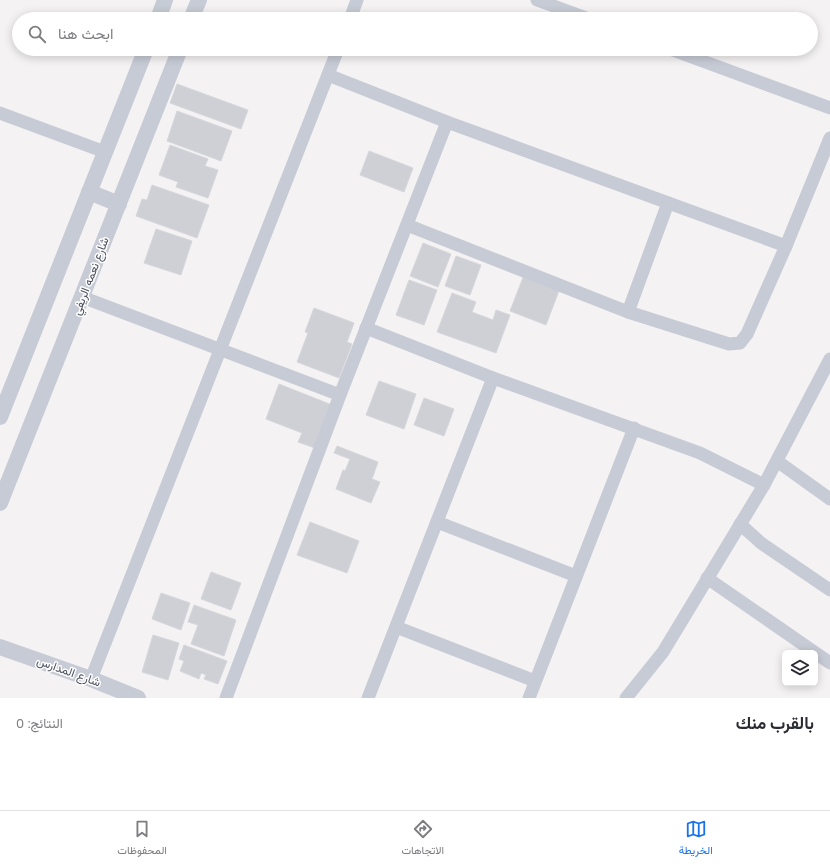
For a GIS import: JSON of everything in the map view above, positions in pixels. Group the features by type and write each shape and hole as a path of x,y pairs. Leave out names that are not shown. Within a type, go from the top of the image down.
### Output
{"street":[{"path":"161,12 165,0"},
{"path":"194,12 199,0"},
{"path":"353,12 357,0"},
{"path":"537,0 569,12"},
{"path":"0,416 143,56"},
{"name":"شارع نعمه الريفي","path":"0,504 177,56"},
{"path":"91,679 335,56"},
{"path":"689,56 830,108"},
{"path":"328,75 447,122 786,246"},
{"path":"0,113 105,152"},
{"path":"226,698 340,395 447,122"},
{"path":"407,225 628,312 728,344 740,343 747,334 786,246 830,138"},
{"path":"89,192 119,204"},
{"path":"628,312 668,203"},
{"path":"82,297 340,395"},
{"path":"366,328 493,378 700,453 764,485"},
{"path":"626,698 662,652 764,485 828,367"},
{"path":"368,698 493,378"},
{"path":"529,698 634,428"},
{"path":"776,461 830,498"},
{"path":"437,522 576,576"},
{"path":"740,524 760,543 830,590"},
{"path":"707,578 830,663"},
{"path":"396,627 535,681"},
{"name":"شارع المدارس","path":"0,647 91,679 138,698"}],"building":[{"path":"177,84 248,110 241,129 170,103"},
{"path":"177,111 232,131 221,161 167,141"},
{"path":"170,145 208,159 205,166 218,170 208,198 176,187 178,182 159,175"},
{"path":"369,151 413,168 404,192 360,175"},
{"path":"152,185 209,205 197,238 136,216 142,199 147,200"},
{"path":"156,229 192,241 181,275 144,263"},
{"path":"423,243 451,254 438,287 410,276"},
{"path":"456,256 481,265 470,295 445,286"},
{"path":"524,275 560,288 546,325 510,311"},
{"path":"409,280 437,290 424,325 396,315"},
{"path":"452,293 476,302 472,312 493,320 496,310 510,315 496,353 437,332"},
{"path":"314,308 354,323 347,342 352,344 339,378 297,362 308,333 305,332"},
{"path":"379,381 416,394 404,429 366,415"},
{"path":"279,384 332,405 315,448 298,442 302,433 266,419"},
{"path":"424,398 454,409 444,436 414,425"},
{"path":"337,446 378,462 372,479 380,482 371,503 336,489 343,470 345,471 350,459 334,453"},
{"path":"310,522 359,541 347,573 297,555"},
{"path":"211,572 241,583 231,610 201,599"},
{"path":"161,593 190,603 181,630 152,619"},
{"path":"194,605 236,620 224,656 191,644 198,625 188,622"},
{"path":"153,635 179,643 168,680 142,672"},
{"path":"184,645 227,661 218,684 204,679 206,675 201,673 199,679 180,671 184,661 179,659"}]}
